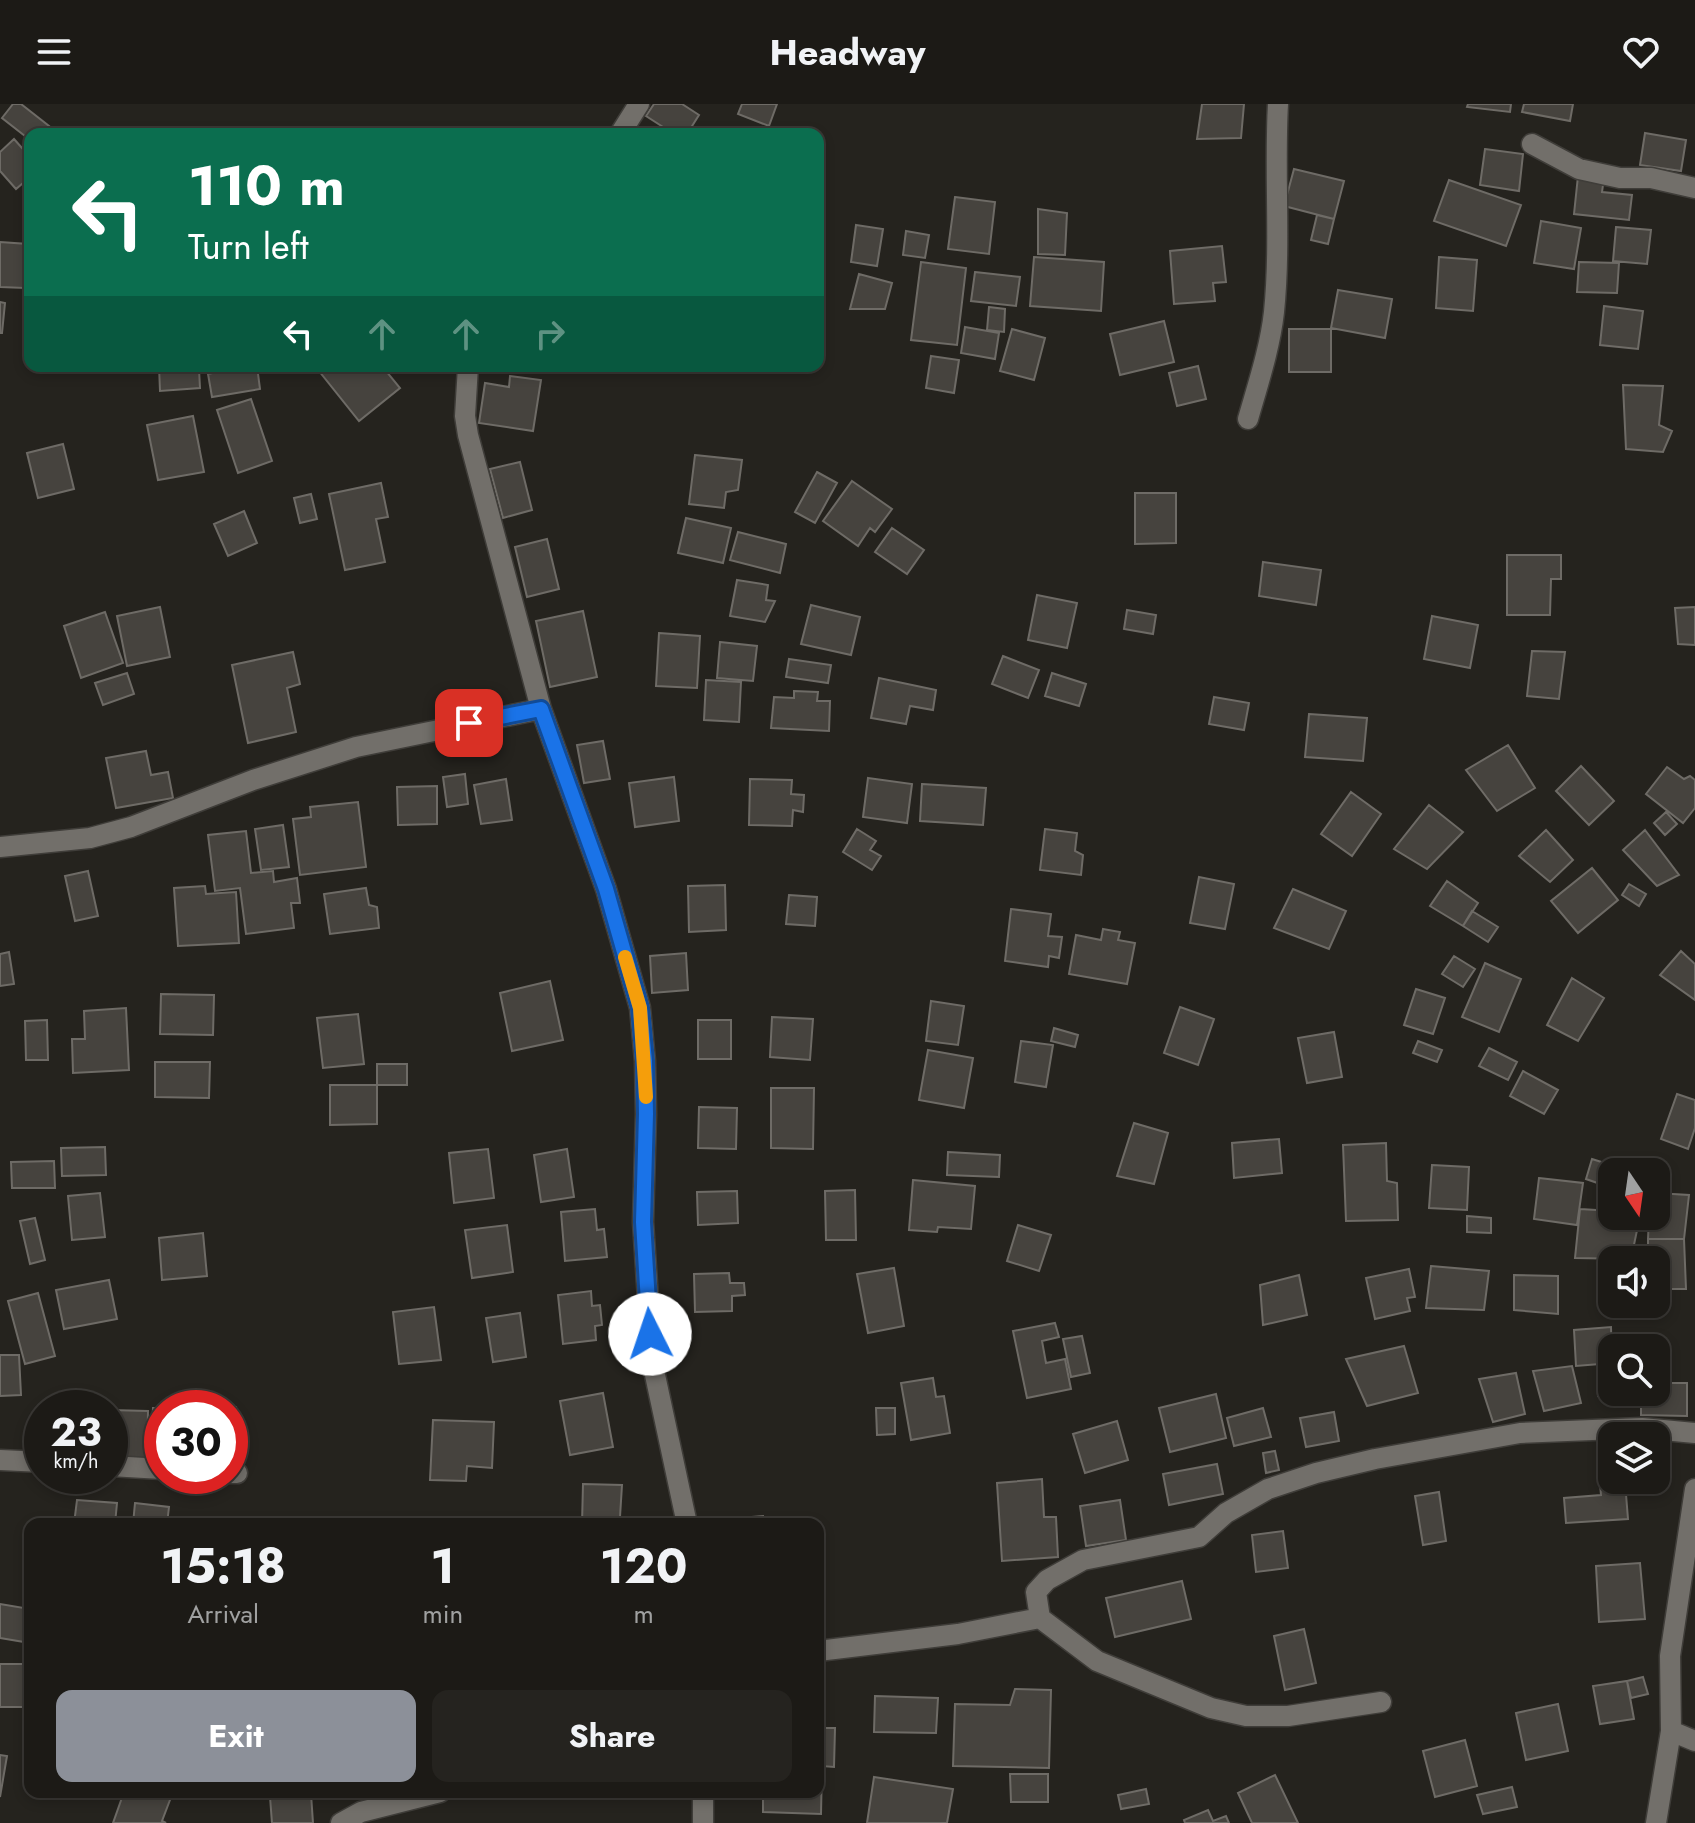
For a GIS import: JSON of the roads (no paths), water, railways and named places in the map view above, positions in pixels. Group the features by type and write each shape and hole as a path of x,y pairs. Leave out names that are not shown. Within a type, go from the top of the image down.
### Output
{"street":[{"path":"624,128 639,104"},
{"path":"1248,419 1274,315 1278,242 1275,161 1278,104"},
{"path":"1532,144 1579,169 1620,178 1651,178 1695,188"},
{"path":"468,372 465,416 468,435 541,709 606,889 640,1008 646,1114 643,1222 652,1361 686,1518"},
{"path":"0,847 90,838 131,827 253,780 356,747 541,709"},
{"path":"1381,1702 1288,1716 1246,1716 1211,1708 1097,1661 1040,1618 1036,1592 1047,1580 1071,1566 1099,1556 1199,1537 1226,1513 1268,1489 1316,1473 1520,1433 1642,1428 1695,1433"},
{"path":"0,1460 24,1461"},
{"path":"1656,1823 1671,1731 1670,1656 1695,1489"},
{"path":"824,1650 958,1634 1040,1618"},
{"path":"1671,1731 1695,1741"},
{"path":"341,1823 361,1812 416,1798"},
{"path":"703,1798 703,1823"}]}
